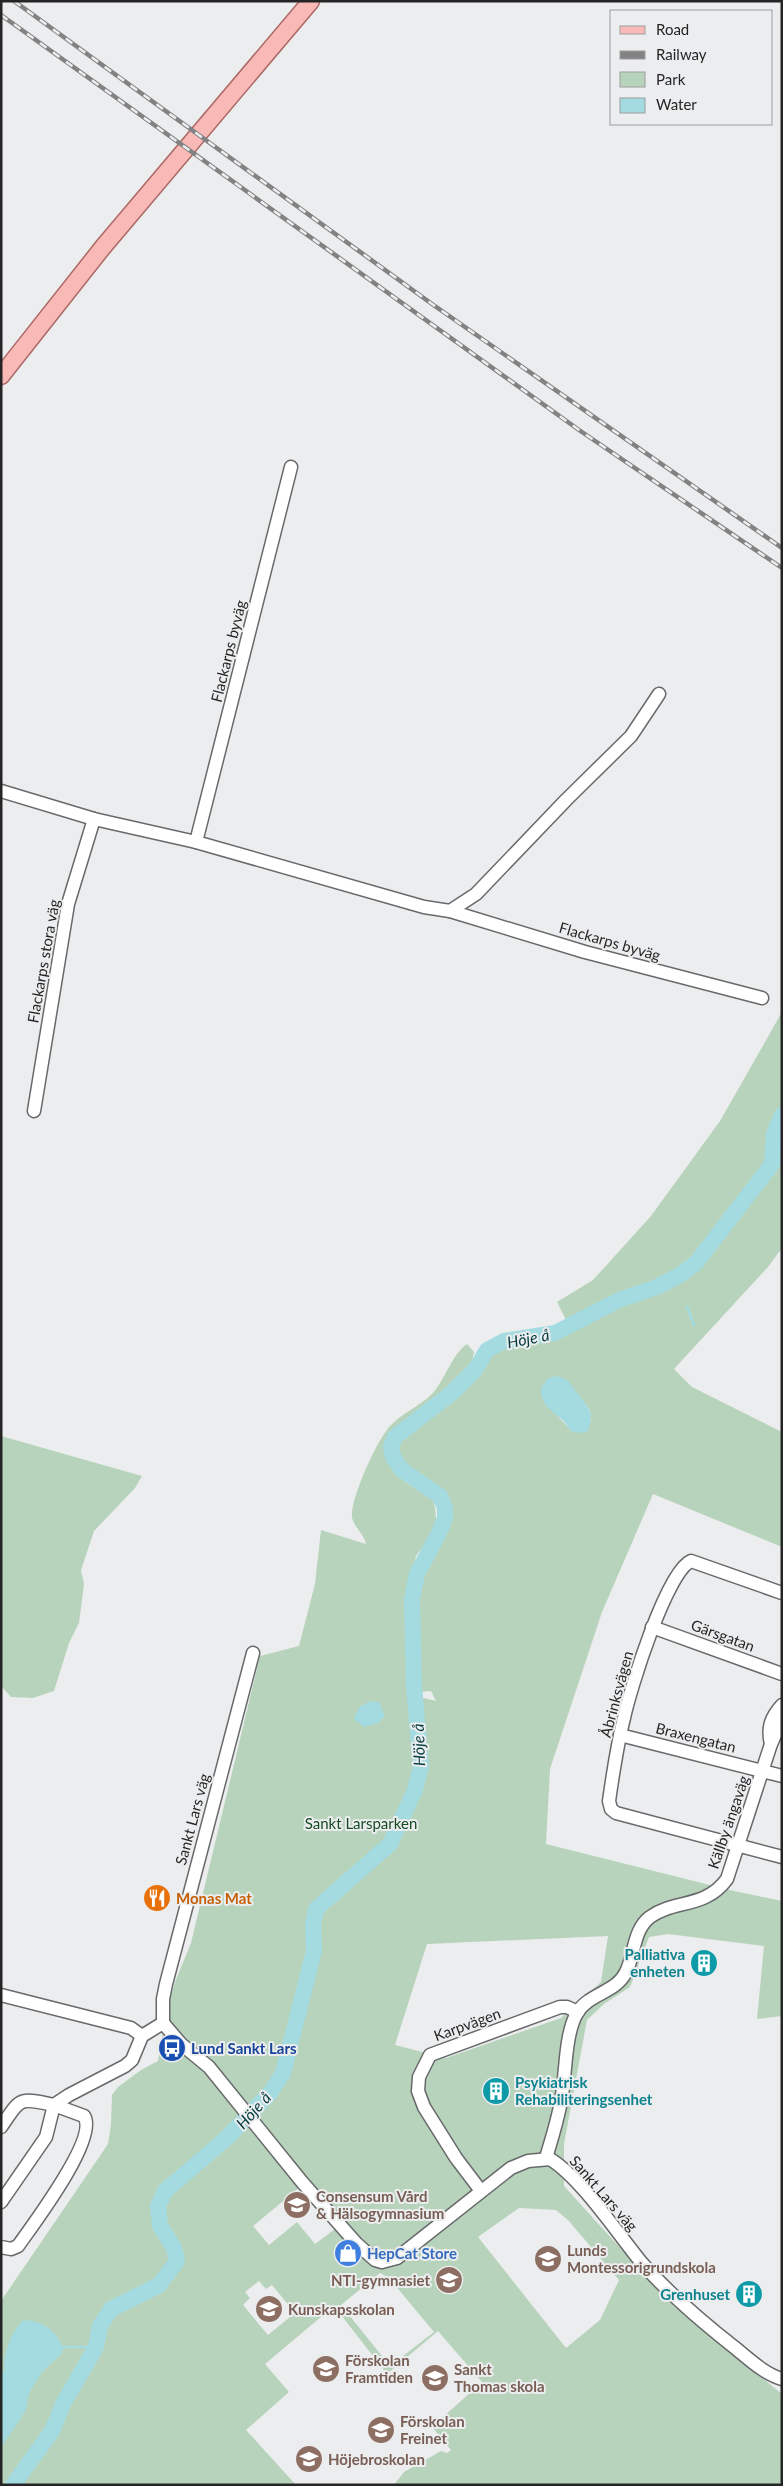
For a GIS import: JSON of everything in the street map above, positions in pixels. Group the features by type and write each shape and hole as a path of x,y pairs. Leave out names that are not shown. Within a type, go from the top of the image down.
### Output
{"main road":[{"path":"1,376 103,247 311,1"}],"street":[{"name":"Flackarps byväg","path":"196,842 291,467"},
{"path":"450,911 476,894 566,800 631,736 659,694"},
{"name":"Flackarps byväg","path":"1,791 94,818 196,842 424,907 450,911 585,952 762,998"},
{"name":"Flackarps stora väg","path":"34,1110 68,904 94,818"},
{"name":"Åbrinksvägen","path":"739,1845 616,1813 611,1809 609,1801 620,1735 628,1700 652,1627 678,1572 684,1564 691,1561 782,1593"},
{"name":"Gärsgatan","path":"652,1627 782,1674"},
{"name":"Sankt Lars väg","path":"253,1654 166,1984 163,1998 163,2023 181,2044 209,2067 302,2182 368,2255 382,2262 397,2258 481,2191 521,2163 546,2158 555,2162 570,2176 646,2268 683,2305 744,2355 782,2379"},
{"name":"Källby ängaväg","path":"578,2012 588,2002 620,1982 627,1971 637,1934 650,1917 702,1900 721,1887 733,1866 771,1744 781,1722 782,1705"},
{"name":"Källby ängaväg","path":"771,1744 768,1728 772,1717 782,1705"},
{"name":"Braxengatan","path":"620,1735 782,1776"},
{"path":"739,1845 782,1857"},
{"path":"1,1995 131,2028 142,2036"},
{"name":"Karpvägen","path":"481,2191 456,2158 424,2107 418,2091 419,2077 425,2064 430,2055 560,2007 578,2012"},
{"path":"546,2158 560,2107 570,2038 578,2012"},
{"path":"1,2202 46,2137 58,2102 129,2063 142,2036 163,2023"},
{"path":"1,2127 18,2103 28,2099 58,2102 86,2118 87,2124 79,2156 18,2246 11,2249 1,2247"}],"green space":[{"name":"Sankt Larsparken","path":"782,1012 782,1248 768,1267 674,1369 692,1387 782,1432 782,1547 653,1494 602,1612 550,1769 546,1844 734,1891 782,1901 782,2016 757,2019 764,1946 668,1934 649,1937 630,1987 604,2004 587,2020 564,2144 564,2186 672,2305 782,2394 782,2485 394,2485 404,2472 441,2451 447,2453 451,2450 432,2427 482,2382 438,2331 387,2374 334,2306 265,2364 289,2392 246,2430 296,2485 1,2485 1,2301 108,2144 112,2095 118,2087 141,2070 158,2061 166,2013 175,1982 191,1943 260,1656 299,1646 315,1584 321,1530 366,1544 353,1520 353,1508 360,1484 378,1444 390,1426 432,1394 457,1354 467,1344 474,1352 471,1366 458,1381 390,1435 387,1447 387,1458 397,1475 433,1499 435,1508 435,1532 416,1556 415,1559 418,1560 405,1597 415,1696 436,1701 431,1691 421,1692 418,1665 418,1614 424,1572 446,1532 449,1517 448,1505 436,1489 410,1472 403,1464 398,1452 398,1441 411,1426 456,1396 489,1356 502,1346 524,1344 558,1337 567,1322 557,1302 593,1280 651,1216 720,1121","holes":["568,1382 590,1410 591,1421 571,1431 558,1416","608,1936 601,1982 561,2018 446,2058 395,2045 427,1944","300,2187 335,2229 315,2244 297,2222 269,2245 253,2226","519,2208 556,2210 568,2220 619,2280 600,2320 566,2348 478,2237","380,2273 389,2278 434,2332 390,2366 341,2305","259,2281 266,2289 272,2285 295,2313 268,2335 243,2305 250,2298 245,2292"]},
{"path":"1,1436 142,1476 135,1488 94,1531 81,1570 84,1584 79,1623 69,1643 54,1691 33,1698 11,1697 1,1686"}],"water":[{"path":"554,1376 569,1382 589,1409 591,1419 588,1431 581,1433 573,1432 544,1403 541,1389 547,1379"},
{"path":"372,1701 379,1702 385,1716 378,1723 364,1727 354,1719 360,1707"},
{"path":"23,2320 37,2322 49,2328 58,2339 63,2352 42,2372 29,2393 26,2410 1,2448 1,2373 4,2372 5,2358 11,2337"}],"waterway":[{"name":"Höje å","path":"13,2485 52,2431 64,2402 96,2347 100,2326 111,2309 159,2285 177,2261 174,2248 160,2226 158,2206 165,2191 229,2136 270,2093 283,2073 314,1951 313,1924 316,1909 390,1844 415,1790 421,1766 414,1686 412,1599 417,1574 439,1533 445,1518 445,1508 440,1496 402,1470 393,1457 391,1447 395,1437 453,1392 475,1370 487,1350 504,1341 555,1333 619,1300 657,1287 680,1275 696,1263 772,1164 774,1134 782,1115"},
{"path":"772,1162 782,1163"},
{"path":"687,1306 694,1325"},
{"path":"62,2347 96,2347"}],"railway":[{"path":"14,1 432,304 782,548"},
{"path":"1,15 579,430 782,568"}],"place":[{"name":"Monas Mat","path":"157,1898"},
{"name":"Palliativa enheten","path":"704,1963"},
{"name":"Lund Sankt Lars","path":"172,2048"},
{"name":"Psykiatrisk Rehabiliteringsenhet","path":"496,2091"},
{"name":"Consensum Vård & Hälsogymnasium","path":"297,2205"},
{"name":"HepCat Store","path":"348,2253"},
{"name":"Lunds Montessorigrundskola","path":"548,2259"},
{"name":"NTI-gymnasiet","path":"449,2280"},
{"name":"Grenhuset","path":"749,2294"},
{"name":"Kunskapsskolan","path":"269,2309"},
{"name":"Förskolan Framtiden","path":"326,2369"},
{"name":"Sankt Thomas skola","path":"435,2378"},
{"name":"Förskolan Freinet","path":"381,2430"},
{"name":"Höjebroskolan","path":"309,2459"}]}
